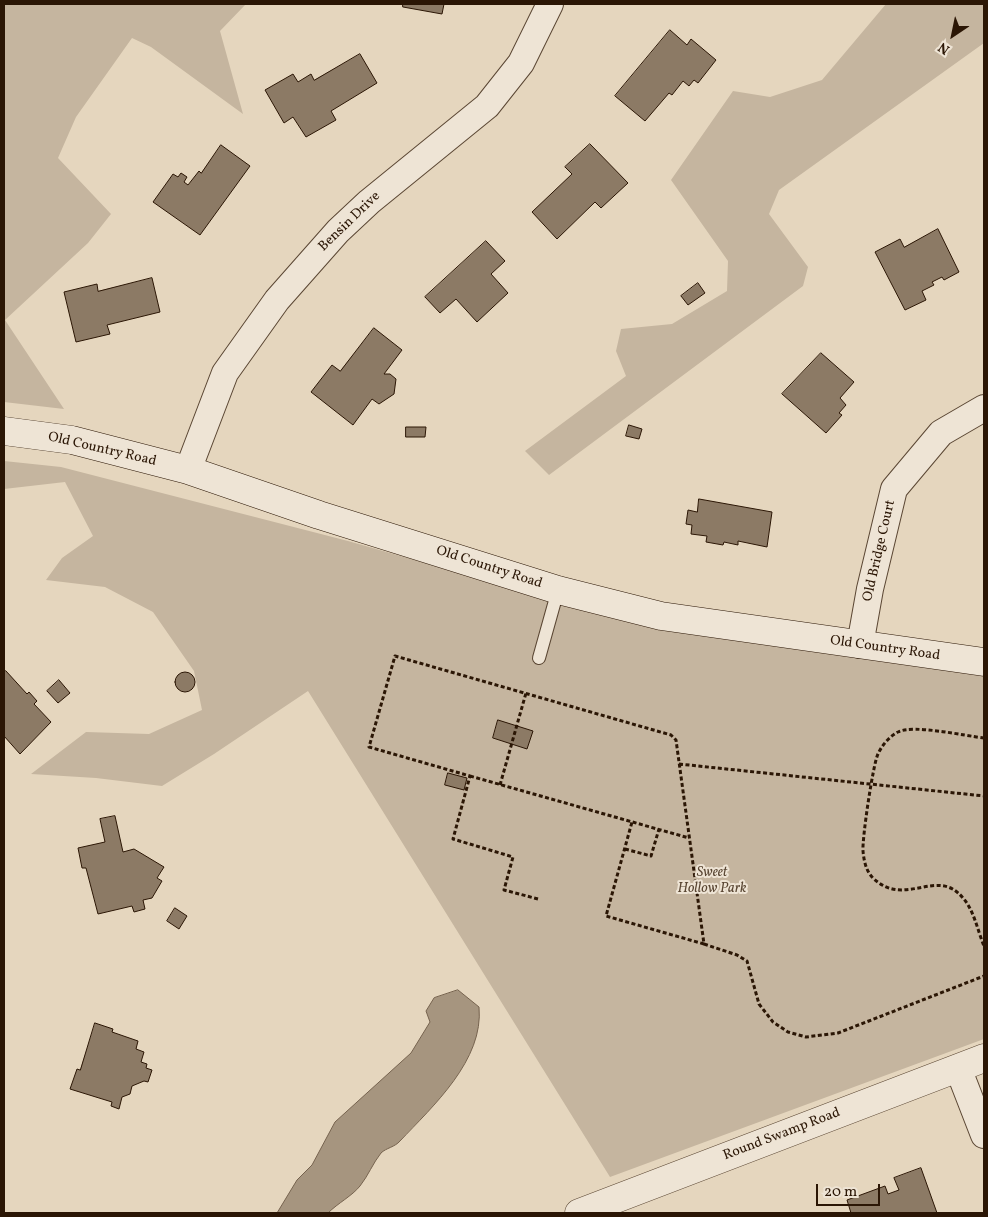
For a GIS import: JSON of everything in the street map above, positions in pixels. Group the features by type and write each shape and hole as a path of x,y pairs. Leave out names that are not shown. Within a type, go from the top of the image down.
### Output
{"main road":[{"name":"Old Country Road","path":"4,431 72,440 188,470 558,590 661,616 984,662"},
{"name":"Round Swamp Road","path":"579,1213 984,1058"}],"street":[{"name":"Bensin Drive","path":"188,470 225,373 277,300 338,231 369,202 487,106 521,64 550,4"},
{"name":"Old Bridge Court","path":"860,645 870,588 894,489 941,433 984,408"},
{"path":"958,1068 984,1135"}],"lane":[{"path":"539,658 558,590"}],"path":[{"path":"689,838 369,747 395,656 671,735 676,740 704,944"},
{"path":"500,785 526,693"},
{"path":"984,738 908,728 899,731 883,745 878,754 862,849 865,866 873,878 889,889 902,892 930,885 949,887 958,892 965,899 984,946"},
{"path":"679,764 984,796"},
{"path":"470,776 453,839 514,857 504,890 538,899"},
{"path":"632,822 606,916 704,944 737,955 747,961 759,1004 768,1016 788,1032 806,1038 838,1033 984,976"},
{"path":"625,849 651,856 659,830"}],"green space":[{"path":"4,4 246,4 220,31 243,114 151,47 132,38 76,117 58,158 111,214 88,243 5,320 64,409 4,402"},
{"path":"886,4 984,4 984,43 779,190 769,214 808,267 803,286 549,475 525,451 626,376 616,351 621,329 672,324 727,291 728,261 671,180 733,91 770,97 822,80"},
{"name":"Sweet Hollow Park","path":"4,461 61,467 348,541 657,629 853,653 984,673 984,1039 610,1177 308,691 214,754 162,786 96,778 31,774 86,732 149,734 202,710 194,671 153,612 105,587 46,580 62,558 93,536 65,482 4,489"}],"shaded area":[{"path":"458,990 479,1007 478,1027 473,1045 454,1081 398,1143 381,1153 357,1190 328,1213 277,1213 297,1180 312,1165 335,1122 411,1053 430,1022 426,1011 434,998"}],"building":[{"path":"403,4 444,4 442,14 403,7"},
{"path":"670,30 687,45 691,39 716,60 698,83 694,80 689,86 683,81 672,95 669,93 645,121 615,96"},
{"path":"360,54 377,83 331,111 336,120 306,137 293,117 284,123 265,90 293,74 298,82 311,74 314,80"},
{"path":"590,144 628,183 601,208 595,202 557,239 532,212 572,174 565,167"},
{"path":"221,145 250,166 200,235 153,202 173,174 178,177 181,173 187,177 184,182 188,185 199,171 201,173"},
{"path":"938,229 959,272 944,280 942,277 932,282 934,285 922,291 926,300 905,310 875,252 900,239 904,247"},
{"path":"486,241 505,261 491,274 508,293 477,322 456,299 440,313 425,297"},
{"path":"152,278 160,312 107,325 110,334 76,342 64,292 97,284 98,291"},
{"path":"698,283 705,293 688,305 681,296"},
{"path":"374,328 402,350 384,374 390,374 396,379 394,394 379,404 372,399 353,425 311,392 332,365 340,371"},
{"path":"821,353 854,382 840,398 846,405 839,413 842,415 826,433 782,394"},
{"path":"629,425 642,429 639,439 626,436"},
{"path":"406,427 426,427 425,437 406,437"},
{"path":"699,499 772,512 767,547 738,541 738,545 724,542 723,545 706,542 707,536 691,534 692,525 686,524 688,510 697,512"},
{"path":"6,671 27,694 29,692 37,701 34,704 51,722 20,754 4,736 4,672"},
{"path":"185,672 192,675 195,682 192,689 185,692 178,689 175,682 178,675"},
{"path":"59,680 70,693 58,703 47,691"},
{"path":"498,720 533,731 527,749 493,738"},
{"path":"448,773 467,778 464,790 445,785"},
{"path":"115,816 123,852 134,849 164,867 157,878 162,881 152,898 143,900 145,909 134,912 132,906 98,914 86,868 82,868 78,848 105,842 100,819"},
{"path":"175,908 187,916 179,929 167,921"},
{"path":"95,1023 113,1029 112,1032 138,1041 136,1049 144,1052 141,1062 147,1064 146,1068 152,1070 148,1082 144,1081 132,1086 130,1094 122,1097 119,1109 111,1106 112,1102 70,1089 77,1069 80,1070"},
{"path":"921,1168 937,1213 851,1213 847,1200 885,1186 888,1194 899,1190 894,1178"}]}
